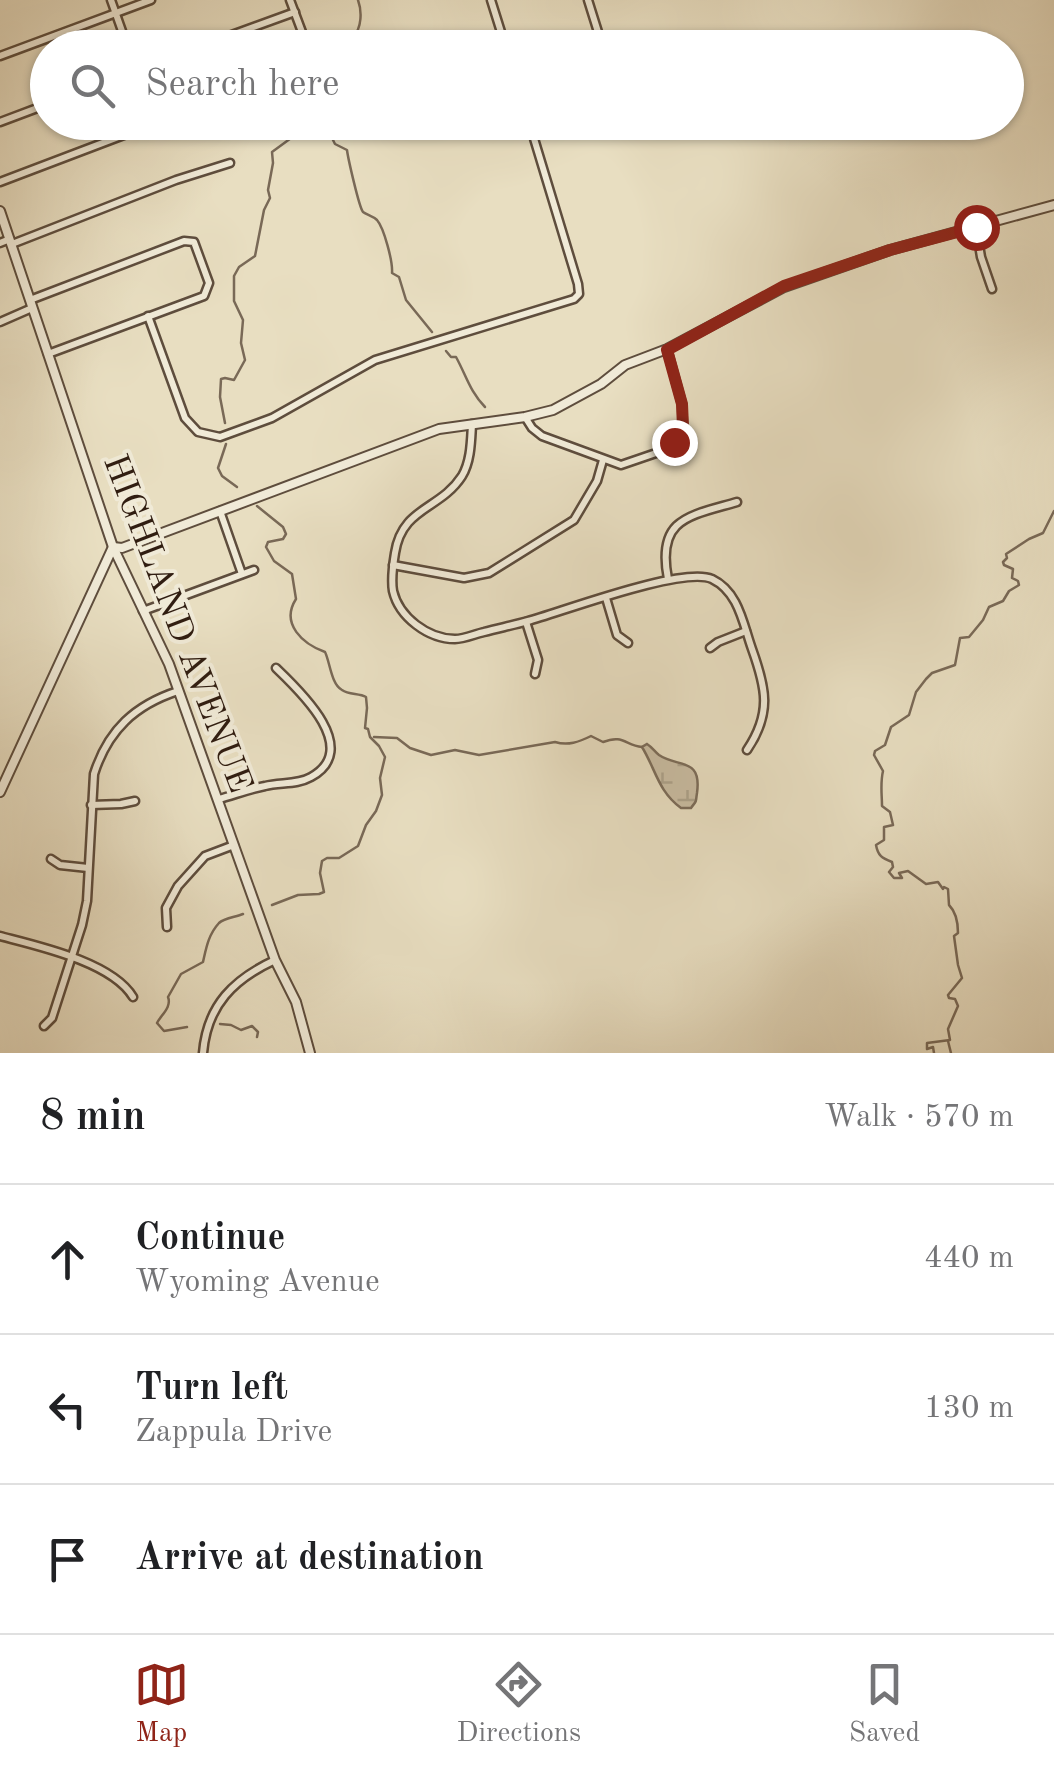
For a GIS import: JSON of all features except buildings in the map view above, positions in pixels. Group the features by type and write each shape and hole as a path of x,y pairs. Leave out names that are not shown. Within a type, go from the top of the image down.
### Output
{"street":[{"path":"111,0 122,30"},
{"path":"70,30 151,0"},
{"path":"290,0 302,30"},
{"path":"491,0 500,30"},
{"path":"588,0 597,30"},
{"path":"246,30 295,12"},
{"path":"0,56 30,45"},
{"path":"0,122 30,111"},
{"path":"0,182 112,140"},
{"path":"148,316 185,418 198,432 220,437 272,418 375,360 574,299 579,294 578,284 534,140"},
{"path":"0,243 230,163"},
{"path":"0,792 113,547 122,548 439,429 525,417 568,404 625,365 667,350 784,286 890,250 1054,205"},
{"name":"HIGHLAND AVENUE","path":"0,211 113,547 169,664 275,960 296,1002 310,1053"},
{"path":"976,227 992,289"},
{"path":"0,322 31,304 184,242 194,242 210,283 204,296 48,354"},
{"path":"525,417 542,436 621,465 658,452 674,442 683,427 682,404 667,350"},
{"path":"472,424 463,474 439,500 411,517 398,538 394,592 406,617 427,632 454,639 668,580 694,576 711,579 736,602 763,678 766,698 762,720 747,750"},
{"path":"394,565 464,578 489,573 574,520 598,481 604,460"},
{"path":"668,580 664,562 668,538 679,522 738,502"},
{"path":"220,510 242,574"},
{"path":"143,611 254,570"},
{"path":"606,598 617,635 628,643"},
{"path":"526,622 538,660 535,674"},
{"path":"710,648 746,631"},
{"path":"219,799 309,778 317,774 327,759 330,738 324,722 276,668"},
{"path":"44,1026 52,1018 82,926 94,774 100,755 134,712 178,691"},
{"path":"91,805 135,800"},
{"path":"167,927 166,908 178,886 205,856 234,845"},
{"path":"51,860 60,866 88,868"},
{"path":"0,936 97,968 121,981 133,997"},
{"path":"203,1053 208,1026 221,1000 242,977 275,960"}],"green space":[{"path":"647,744 659,755 687,765 696,774 696,800 691,808 681,808 667,795 642,747"}],"waterway":[{"path":"357,30 361,14 358,0"},
{"path":"225,423 221,379 234,380 245,360 241,343 243,320 234,301 234,276 239,267 255,256 270,198 272,152 288,140"},
{"path":"333,140 347,150 363,212 380,224 392,273 399,277 406,300 432,332"},
{"path":"446,351 456,357 485,407"},
{"path":"226,444 218,468 237,487"},
{"path":"257,506 286,534 283,539 268,542 266,547 274,561 292,574 296,599 292,625 309,644 325,652 338,687 366,697 365,728 385,757 380,778 382,795 358,846 339,858 322,861 324,892 298,895 272,905"},
{"path":"934,1053 933,1047 927,1049 927,1043 950,1040 948,1029 958,1006 948,995 962,978 954,936 958,933 957,922 949,905 948,889 938,882 926,884 908,871 899,873 902,878 894,878 889,872 892,862 878,852 876,845 884,840 884,827 893,825 890,812 882,806 883,771 874,755 885,745 891,727 909,715 916,692 926,679 955,665 960,638 969,637 989,607 1003,601 1019,585 1012,578 1013,569 1004,565 1006,554 1043,533 1054,511"},
{"path":"374,737 397,738 410,748 431,755 455,750 479,755 555,742 573,743 591,736 603,742 620,740 642,747"},
{"path":"187,1027 164,1031 157,1023 167,1008 168,997 181,974 203,962 210,937 219,923 243,914"},
{"path":"220,1024 241,1030 252,1026 257,1037"},
{"path":"948,1041 951,1053"}],"route":[{"path":"674,442 683,427 682,404 667,350 784,286 890,250 976,227"}]}
